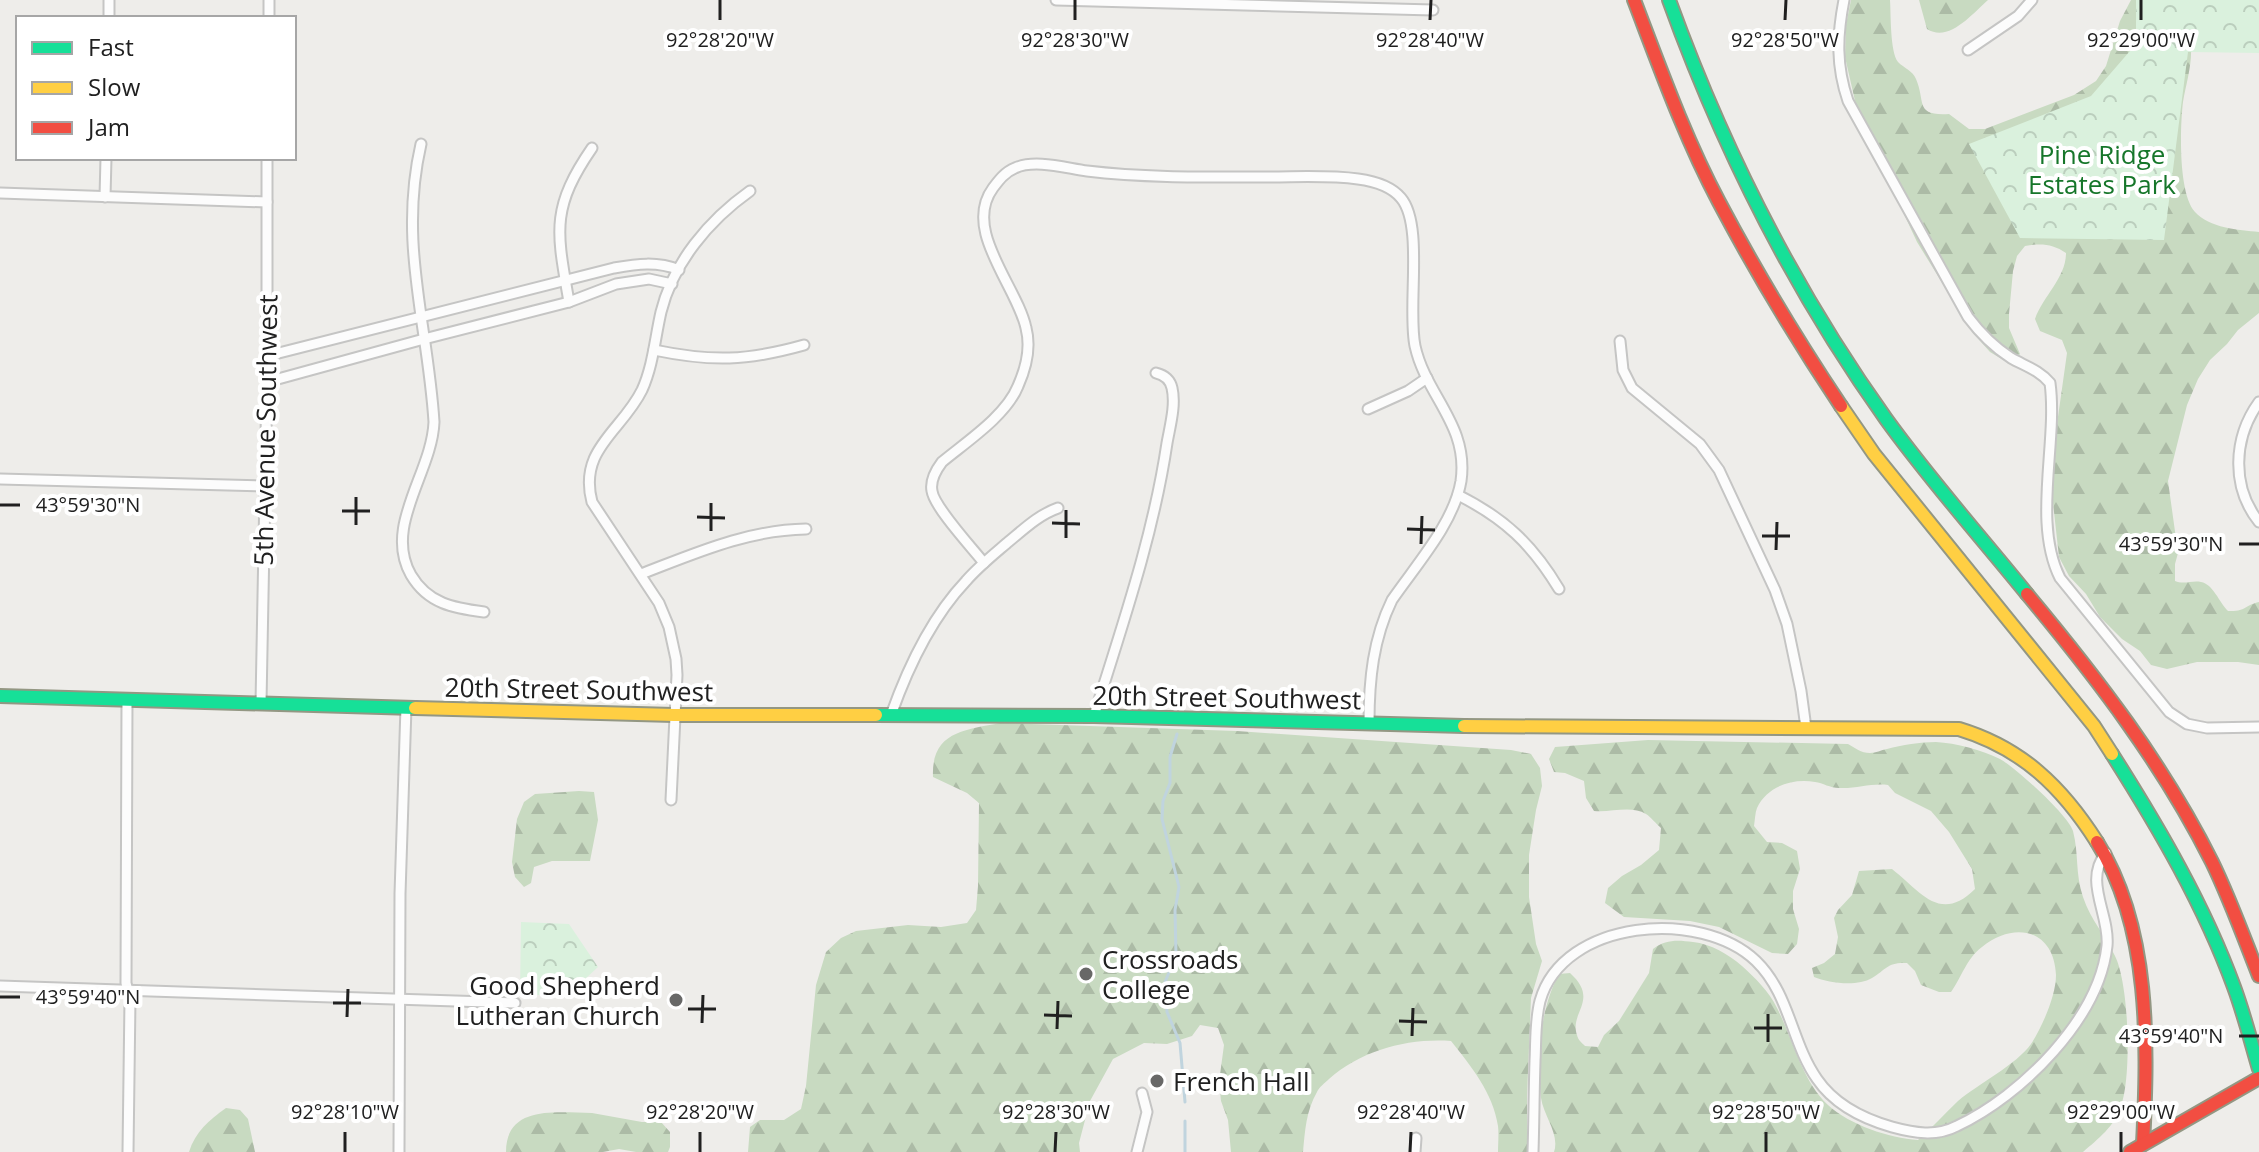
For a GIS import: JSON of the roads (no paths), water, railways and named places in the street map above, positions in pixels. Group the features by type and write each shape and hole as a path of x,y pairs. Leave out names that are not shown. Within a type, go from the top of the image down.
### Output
{"main road":[{"path":"1634,0 1664,80 1718,200 1801,346 1874,454 2094,726 2156,823 2210,929 2234,987 2259,1069"},
{"path":"1669,0 1690,61 1719,128 1770,234 1804,292 1858,378 1896,431 2125,715 2184,811 2212,864 2259,976"},
{"name":"20th Street Southwest","path":"0,696 674,715 1094,716 1524,727 1959,729 1985,736 2031,763 2074,809 2106,853 2130,915 2141,972 2143,1144"},
{"path":"2130,1152 2259,1078"}],"street":[{"path":"1056,0 1433,10"},
{"path":"1844,0 1838,52 1843,86 1856,115 1968,317 1984,337 2036,370 2050,383 2048,526 2051,556 2060,578 2169,712 2187,724 2207,728 2259,727"},
{"path":"1968,50 2018,16 2032,0"},
{"path":"421,144 413,183 411,224 413,261 433,405 433,439 403,525 403,552 411,575 430,596 446,606 484,612"},
{"path":"569,302 560,248 561,215 569,186 592,148"},
{"path":"105,197 106,160"},
{"name":"5th Avenue Southwest","path":"261,703 267,382 267,160"},
{"path":"984,563 939,506 932,484 936,469 942,462 1006,406 1017,391 1024,372 1029,342 1026,326 986,234 983,217 989,193 1000,178 1016,167 1033,165 1129,174 1325,177 1358,179 1384,186 1401,198 1411,217 1413,332 1419,361 1457,434 1462,468 1458,495 1443,526 1392,600 1378,633 1372,668 1369,723"},
{"path":"671,800 677,675 669,627 659,603 597,510 590,494 589,479 595,454 630,411 643,387 662,309 679,270 714,221 750,191"},
{"path":"0,193 267,202"},
{"path":"267,356 636,264 666,265 679,270"},
{"path":"267,382 569,302 616,284 649,279 672,284"},
{"path":"1620,341 1623,370 1632,388 1700,444 1719,470 1775,590 1787,624 1796,659 1806,728"},
{"path":"654,350 696,358 726,359 768,355 804,345"},
{"path":"1094,716 1147,545 1166,451 1173,401 1172,385 1165,376 1156,373"},
{"path":"1368,409 1408,391 1427,378"},
{"path":"2259,402 2246,423 2239,461 2243,494 2259,522"},
{"path":"0,479 264,486"},
{"path":"1458,495 1490,512 1517,533 1546,567 1559,589"},
{"path":"891,715 904,681 939,616 967,579 1028,526 1045,513 1058,508"},
{"path":"641,574 735,539 781,530 806,529"},
{"path":"127,700 128,1152"},
{"path":"399,1152 400,894 406,707"},
{"path":"1533,1152 1536,1028 1540,1001 1551,975 1570,956 1595,942 1652,928 1680,928 1708,934 1754,959 1772,979 1784,1001 1817,1079 1844,1105 1868,1119 1913,1132 1940,1132 1955,1127 2018,1087 2052,1052 2090,1000 2102,970 2107,945 2096,874 2099,861 2106,853"},
{"path":"0,986 515,1003"},
{"path":"1137,1152 1147,1112 1142,1093"},
{"path":"1415,1152 1416,1138"}],"waterway":[{"path":"1177,734 1170,757 1170,783 1163,801 1162,819 1179,887 1175,910 1176,956 1165,982 1167,1012 1180,1043 1185,1102"},
{"path":"1185,1121 1185,1152"}],"place":[{"name":"Crossroads College","path":"1086,974"},
{"name":"Good Shepherd Lutheran Church","path":"676,1000"},
{"name":"French Hall","path":"1157,1081"}],"park label":[{"name":"Pine Ridge Estates Park","path":"2102,169"}]}
